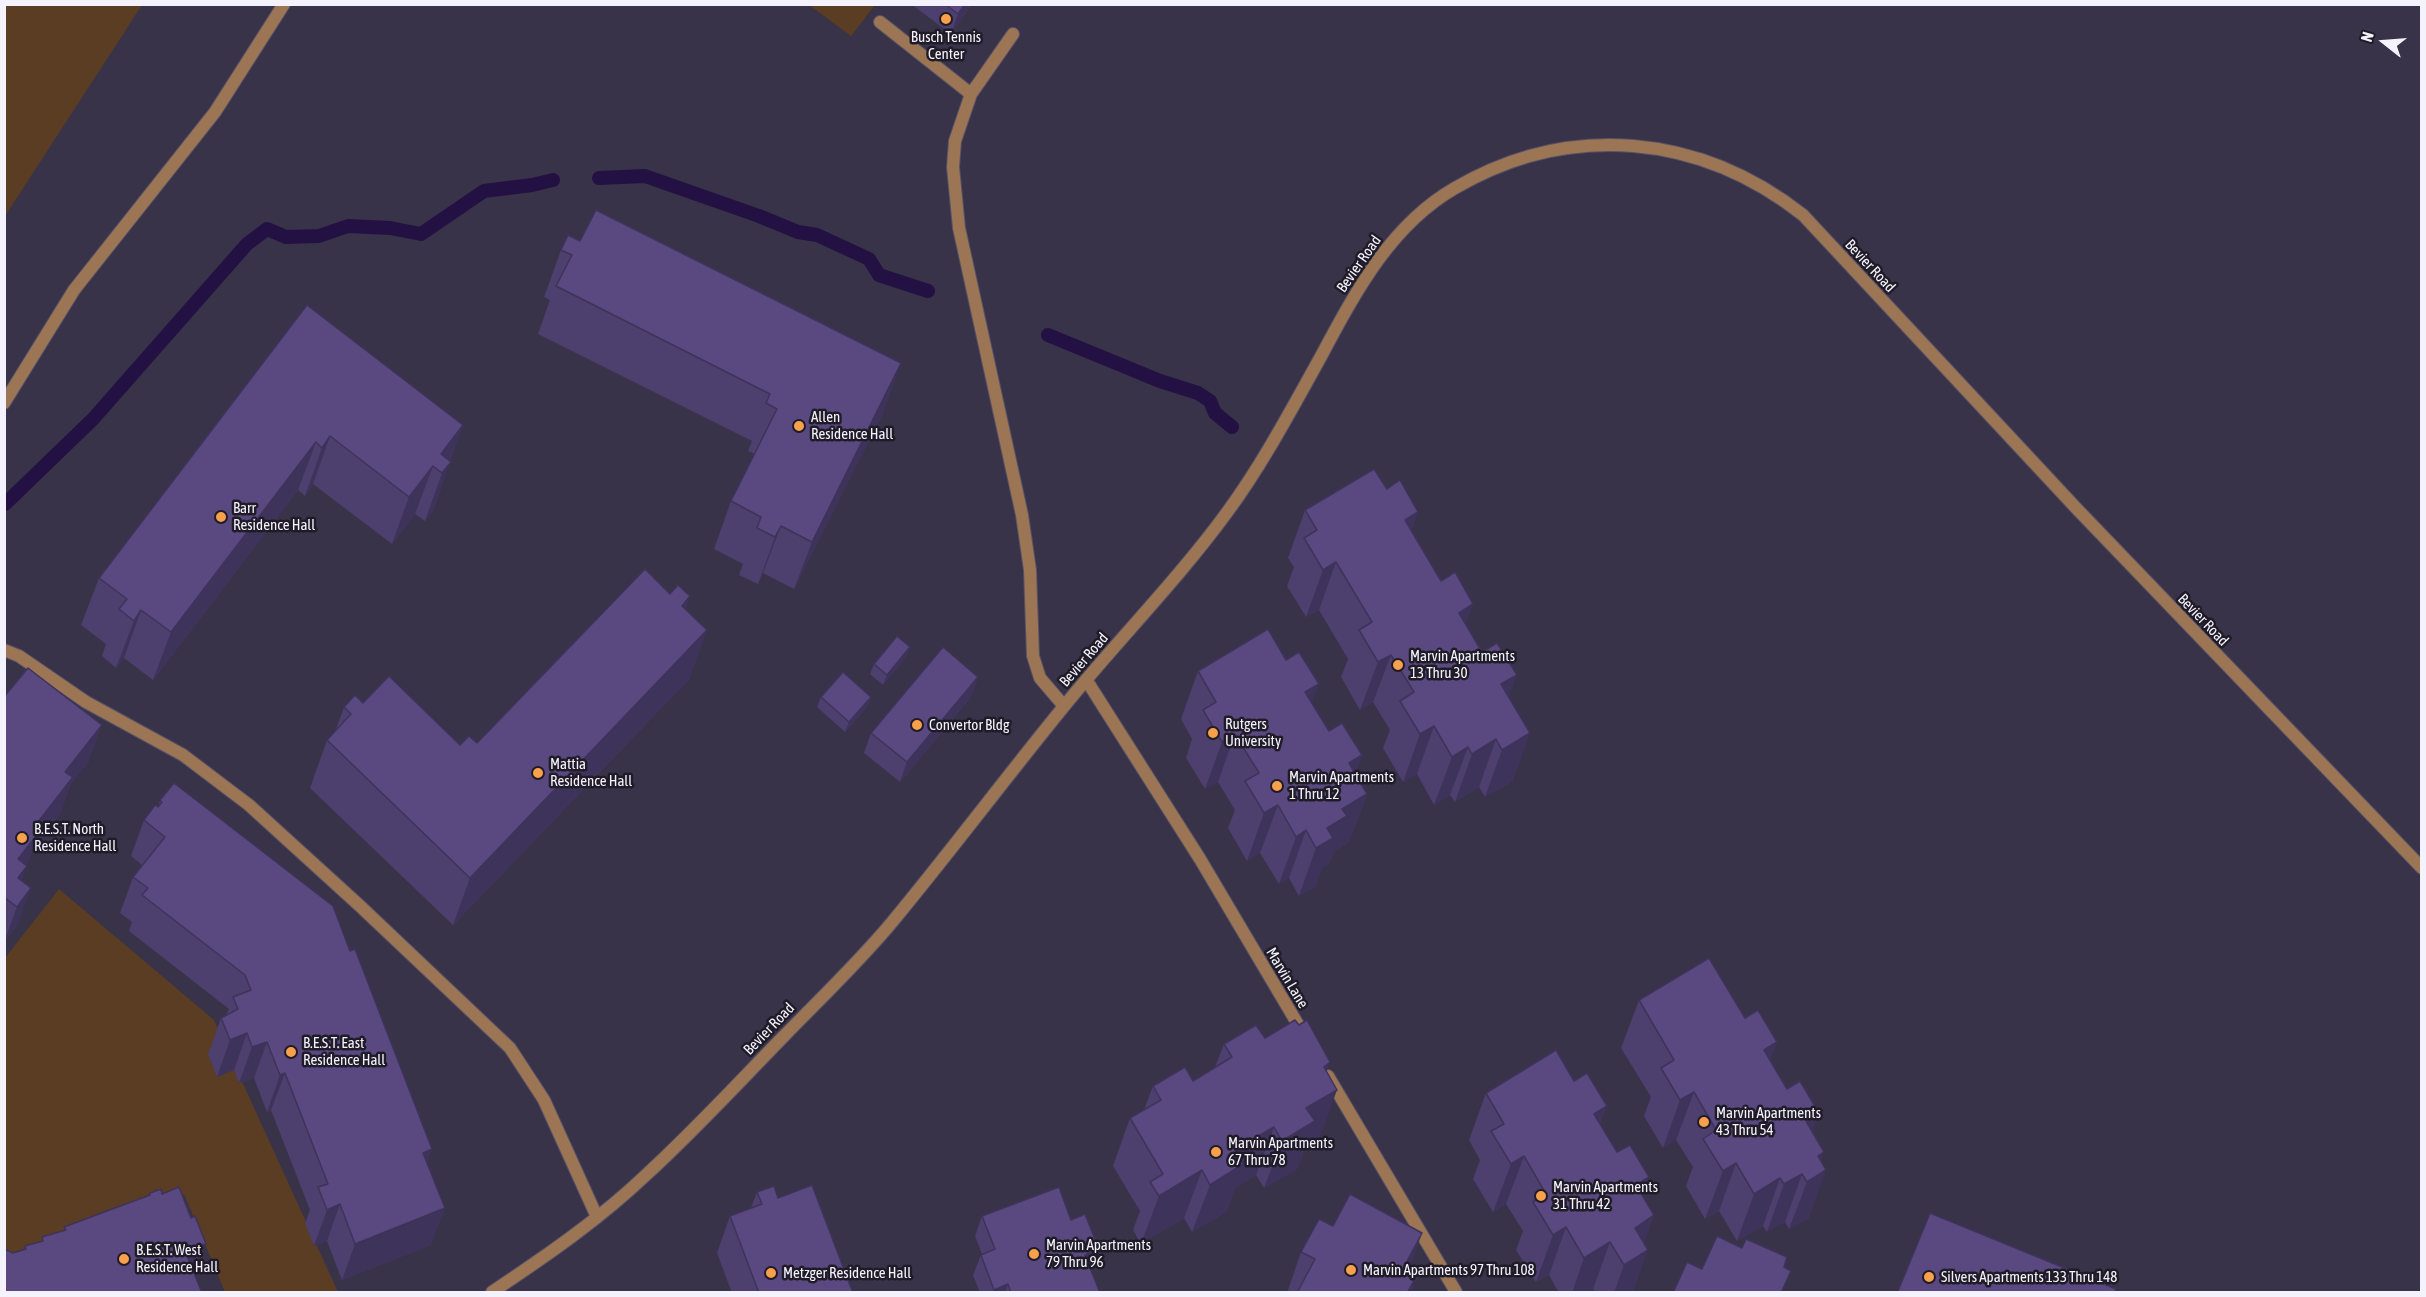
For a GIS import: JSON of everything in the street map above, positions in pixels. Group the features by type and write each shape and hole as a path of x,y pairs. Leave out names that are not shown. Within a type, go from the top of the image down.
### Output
{"street":[{"path":"4,403 74,290 215,112 284,4"},
{"path":"880,22 971,94"},
{"path":"1013,34 971,94 955,141 953,167 959,228 1022,515 1030,570 1033,656 1040,678 1064,706"},
{"name":"Bevier Road","path":"492,1293 597,1217 645,1176 717,1105 889,925 1064,706 1182,570 1228,511 1270,448 1352,297 1380,256 1414,219 1455,187 1519,160 1555,150 1626,145 1683,153 1733,170 1759,183 1803,215 2077,509 2421,868"},
{"path":"4,650 18,656 86,702 183,755 249,805 510,1048 544,1100 597,1217"},
{"name":"Marvin Lane","path":"1087,681 1200,859 1312,1049"},
{"path":"1324,1068 1456,1293"}],"shaded area":[{"path":"4,5 142,5 5,216"},
{"path":"809,5 875,5 851,36"},
{"path":"59,889 214,1020 338,1292 225,1292 184,1194 5,1266 5,958"}],"building":[{"path":"945,4 965,4 958,14"},
{"path":"596,210 901,363 812,542 781,526 775,537 757,528 761,517 731,501 777,409 766,403 770,394 556,286 572,255 561,250 568,235 580,241"},
{"name":"Barr Residence Hall","path":"307,305 463,425 441,454 451,462 442,473 433,466 409,497 330,436 322,448 316,442 171,632 141,610 134,621 119,609 127,599 99,578"},
{"path":"1374,469 1387,489 1400,480 1418,512 1405,520 1441,581 1455,572 1473,604 1459,613 1482,652 1497,643 1517,675 1501,684 1530,733 1502,750 1496,739 1472,754 1468,747 1452,757 1434,726 1420,734 1400,701 1414,692 1391,655 1378,662 1359,630 1372,622 1336,562 1323,570 1304,538 1317,530 1305,510"},
{"name":"Mattia Residence Hall","path":"645,569 670,594 678,585 690,596 682,606 707,630 470,878 327,740 351,714 344,707 355,695 363,703 389,676 460,745 469,736 477,743"},
{"path":"1268,629 1286,660 1299,652 1319,684 1305,692 1329,731 1342,723 1362,755 1349,763 1367,794 1342,809 1347,816 1327,828 1333,838 1316,848 1306,830 1296,837 1278,805 1264,813 1245,781 1259,773 1235,734 1222,742 1203,710 1216,702 1198,671"},
{"path":"897,636 910,647 887,675 874,664"},
{"name":"Convertor Bldg","path":"943,647 978,677 907,762 871,733"},
{"name":"B.E.S.T. North Residence Hall","path":"28,668 102,725 65,772 73,777 34,827 40,831 18,859 27,866 18,878 31,888 17,907 4,897 4,697"},
{"path":"843,672 871,697 849,722 821,697"},
{"name":"B.E.S.T. East Residence Hall","path":"174,783 333,906 350,951 355,949 432,1149 423,1153 445,1208 355,1244 340,1204 327,1210 318,1187 328,1184 285,1073 280,1075 267,1042 252,1047 247,1033 230,1040 221,1018 238,1009 233,997 251,990 245,975 142,895 148,888 133,877 165,837 144,820 155,805 158,807 162,802 160,800"},
{"path":"1709,958 1745,1018 1758,1010 1777,1042 1764,1050 1787,1089 1800,1081 1819,1113 1806,1121 1824,1152 1818,1156 1826,1170 1807,1182 1802,1174 1784,1184 1780,1178 1754,1194 1736,1163 1723,1171 1703,1139 1716,1130 1694,1092 1680,1100 1661,1068 1674,1060 1639,1000"},
{"path":"1295,1020 1299,1025 1307,1020 1330,1062 1324,1067 1337,1090 1306,1108 1315,1121 1282,1141 1274,1127 1235,1150 1243,1164 1210,1185 1202,1170 1159,1196 1150,1182 1163,1174 1130,1118 1161,1100 1153,1086 1185,1067 1193,1081 1232,1057 1224,1044 1256,1025 1265,1038"},
{"path":"1556,1050 1574,1081 1587,1073 1607,1106 1594,1114 1617,1152 1630,1145 1649,1177 1636,1185 1654,1215 1635,1228 1648,1250 1624,1265 1610,1242 1584,1258 1566,1227 1553,1235 1533,1202 1546,1194 1524,1156 1511,1164 1491,1131 1504,1124 1486,1093"},
{"path":"812,1185 853,1293 759,1293 730,1216 762,1204 757,1192 774,1186 778,1198"},
{"path":"179,1187 191,1218 195,1216 206,1244 187,1250 186,1253 202,1293 4,1293 4,1249 13,1253 26,1249 25,1246 43,1241 42,1237 66,1230 64,1227 161,1189 162,1194"},
{"name":"Marvin Apartments 79 Thru 96","path":"1059,1187 1071,1220 1085,1214 1099,1249 1085,1255 1100,1293 1011,1293 1008,1284 994,1290 981,1255 995,1249 982,1216"},
{"path":"1350,1194 1422,1233 1405,1265 1419,1272 1407,1293 1297,1293 1315,1259 1301,1252 1319,1219 1333,1226"},
{"path":"1930,1213 2116,1289 2114,1293 1901,1293 1898,1291"},
{"path":"1717,1236 1742,1248 1746,1239 1787,1257 1784,1267 1791,1271 1781,1293 1673,1293 1687,1262 1702,1269"}],"waterway":[{"path":"599,178 645,176 798,232 817,235 869,259 879,275 928,291"},
{"path":"5,504 93,419 247,244 267,229 286,237 319,236 348,226 390,228 421,234 484,191 553,180"},
{"path":"1048,335 1160,381 1198,393 1210,401 1215,413 1232,427"}],"place":[{"name":"Busch Tennis Center","path":"946,19"},
{"name":"Allen Residence Hall","path":"799,426"},
{"name":"Barr Residence Hall","path":"221,517"},
{"name":"Marvin Apartments 13 Thru 30","path":"1398,665"},
{"name":"Convertor Bldg","path":"917,725"},
{"name":"Rutgers University","path":"1213,733"},
{"name":"Mattia Residence Hall","path":"538,773"},
{"name":"Marvin Apartments 1 Thru 12","path":"1277,786"},
{"name":"B.E.S.T. North Residence Hall","path":"22,838"},
{"name":"B.E.S.T. East Residence Hall","path":"291,1052"},
{"name":"Marvin Apartments 43 Thru 54","path":"1704,1122"},
{"name":"Marvin Apartments 67 Thru 78","path":"1216,1152"},
{"name":"Marvin Apartments 31 Thru 42","path":"1541,1196"},
{"name":"Marvin Apartments 79 Thru 96","path":"1034,1254"},
{"name":"B.E.S.T. West Residence Hall","path":"124,1259"},
{"name":"Marvin Apartments 97 Thru 108","path":"1351,1270"},
{"name":"Metzger Residence Hall","path":"771,1273"},
{"name":"Silvers Apartments 133 Thru 148","path":"1929,1277"}]}
